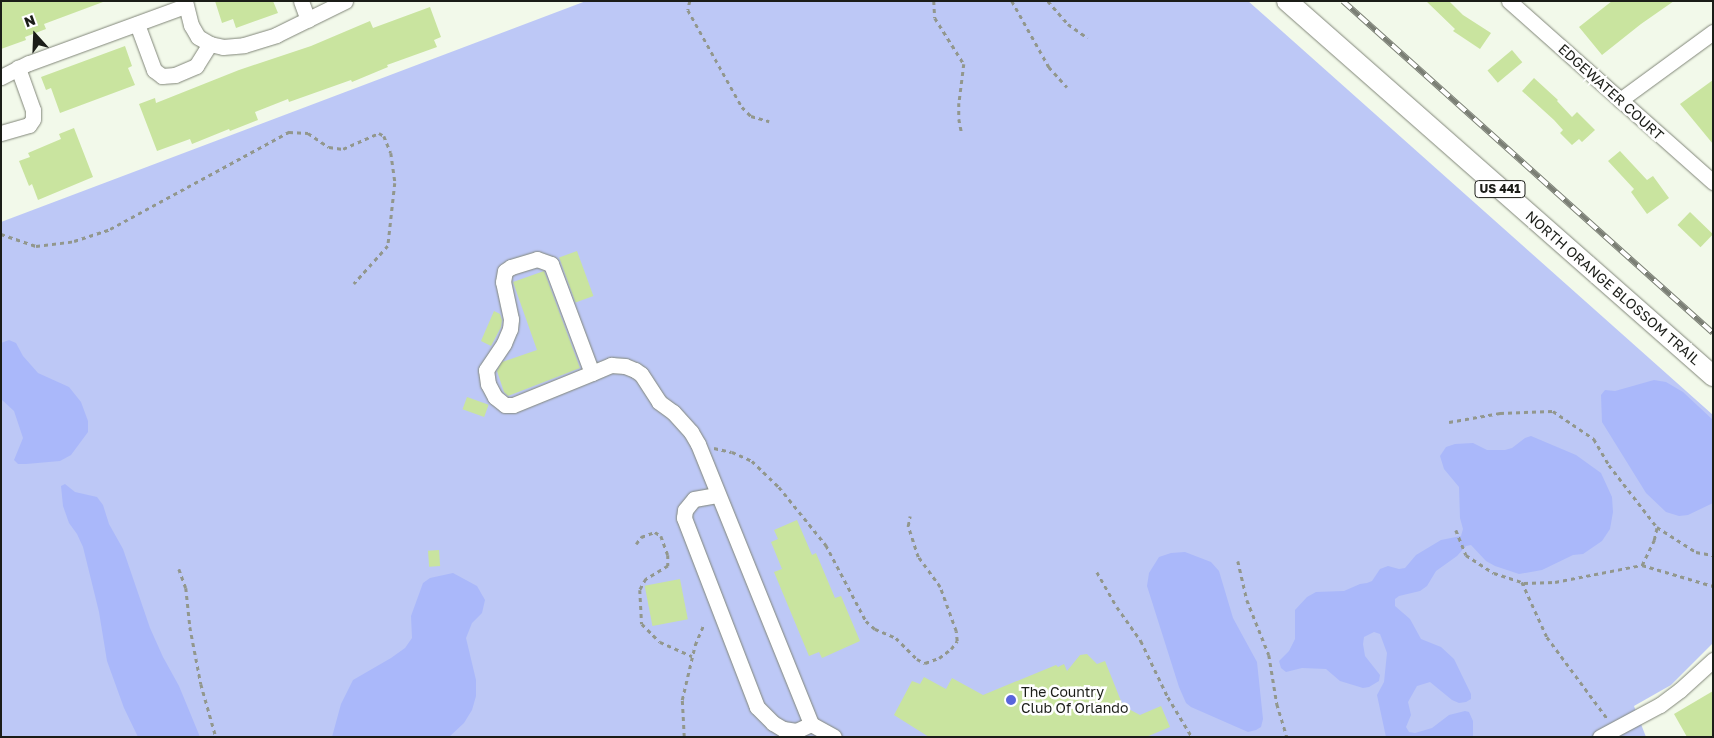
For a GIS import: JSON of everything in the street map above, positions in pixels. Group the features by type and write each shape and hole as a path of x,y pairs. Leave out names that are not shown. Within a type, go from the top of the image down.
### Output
{"main road":[{"name":"NORTH ORANGE BLOSSOM TRAIL","path":"1288,1 1713,376"}],"street":[{"path":"301,1 308,20"},
{"path":"1,77 18,68 185,4 191,25 198,37 210,44 224,47 244,45 276,35 345,1"},
{"name":"EDGEWATER COURT","path":"1508,1 1713,182"},
{"path":"137,24 154,70 162,76 175,75 196,66 210,44"},
{"path":"1620,100 1713,32"},
{"path":"1,133 29,125 33,119 33,110 18,68"},
{"path":"592,373 551,264 537,259 511,267 505,271 503,282 511,319 510,329 504,343 486,370 488,384 494,397 505,405 513,405 592,373 611,365 625,366 641,374 659,402 673,412 691,432 811,724 834,737"},
{"path":"717,495 694,499 685,510 684,518 757,707 765,717 783,729 796,731 811,724"},
{"path":"1606,734 1680,690 1713,660"}],"path":[{"path":"690,1 688,10 742,107 751,116 769,121"},
{"path":"934,1 935,18 964,64 958,119 962,134"},
{"path":"1012,1 1049,68 1067,87"},
{"path":"1048,1 1068,24 1088,38"},
{"path":"1,234 36,246 74,242 110,229 288,132 308,133 329,147 343,149 379,133 384,136 391,153 394,183 388,246 354,284"},
{"path":"1449,422 1500,413 1553,411 1594,439 1609,464 1657,527 1696,552 1713,555"},
{"path":"700,450 716,448 732,452 752,462 780,487 826,545 866,621 875,629 896,638 917,659 925,663 939,658 951,649 957,641 956,631 940,587 918,557 908,526 910,516"},
{"path":"1642,566 1654,540 1657,527"},
{"path":"1456,530 1466,555 1494,573 1522,582 1554,582 1642,566 1713,586"},
{"path":"636,544 641,537 655,532 661,536 668,555 668,566 646,579 640,590 642,624 660,642 692,656"},
{"path":"1238,561 1247,600 1269,655 1277,704 1287,737"},
{"path":"179,569 186,588 190,627 216,737"},
{"path":"1097,572 1117,607 1141,641 1168,697 1192,737"},
{"path":"1522,582 1547,638 1603,710 1606,734"},
{"path":"684,737 682,700 692,656 703,626"}],"shaded area":[{"name":"The Country Club Of Orlando","path":"586,1 1248,1 1713,415 1713,643 1671,685 1634,706 1646,737 1,737 1,222"},
{"path":"9,340 16,343 23,356 38,373 69,387 81,402 88,421 88,432 71,455 60,461 18,464 14,460 23,438 14,411 1,399 1,343"},
{"path":"1654,380 1666,382 1683,392 1713,420 1713,503 1688,515 1679,516 1666,512 1646,493 1602,422 1601,395 1605,390 1615,391"},
{"path":"1531,436 1576,455 1601,473 1612,497 1613,512 1610,529 1602,541 1583,554 1573,555 1542,570 1519,574 1495,566 1486,561 1471,545 1466,546 1457,556 1436,571 1427,586 1420,591 1399,596 1395,599 1395,606 1410,619 1421,639 1441,647 1454,659 1471,694 1471,699 1459,703 1452,700 1430,682 1417,686 1408,702 1411,715 1406,727 1409,732 1415,733 1432,728 1449,715 1465,711 1469,712 1473,721 1473,737 1386,737 1377,695 1384,682 1387,653 1380,634 1374,632 1364,637 1365,656 1380,675 1379,681 1369,687 1363,688 1340,681 1326,669 1302,668 1286,672 1281,668 1279,661 1289,651 1295,639 1295,610 1307,597 1316,592 1344,591 1367,583 1372,581 1380,569 1388,566 1399,569 1405,568 1416,555 1441,540 1461,536 1463,529 1460,518 1459,487 1444,469 1440,456 1446,447 1455,444 1473,443 1487,450 1505,450 1512,448 1525,438"},
{"path":"65,484 75,492 97,497 103,505 109,524 123,549 150,628 179,686 200,737 138,737 124,708 107,661 99,612 83,547 69,523 63,506 61,486"},
{"path":"1185,552 1211,562 1219,571 1233,618 1257,662 1263,719 1261,727 1256,730 1248,732 1191,707 1186,703 1179,687 1147,586 1149,573 1159,557 1171,553"},
{"path":"453,573 477,586 485,600 482,613 472,623 466,638 476,680 476,696 472,710 464,723 449,737 332,737 341,704 353,680 391,658 405,648 412,638 411,616 423,583 430,578"}],"building":[{"path":"1,1 103,2 44,24 46,29 25,37 26,40 1,49"},
{"path":"215,1 273,1 278,13 236,28 233,19 222,23"},
{"path":"1426,1 1449,1 1463,15 1491,33 1480,49 1453,31 1455,29"},
{"path":"1612,1 1674,1 1602,55 1579,27"},
{"path":"430,7 441,37 434,40 437,47 387,65 388,67 352,82 351,80 289,102 288,99 255,112 258,120 230,131 229,129 192,144 190,139 157,151 139,104 155,98 156,103 239,70 311,46 370,21 373,28"},
{"path":"125,46 132,66 128,68 135,85 60,113 51,88 46,90 41,77"},
{"path":"1512,50 1522,62 1498,83 1487,71"},
{"path":"1534,78 1558,100 1572,117 1577,112 1595,130 1582,142 1579,139 1572,145 1560,133 1563,130 1554,120 1522,91"},
{"path":"1713,80 1713,144 1680,104"},
{"path":"74,128 93,177 38,200 32,184 29,186 19,161 30,157 28,153 61,139 59,134"},
{"path":"1620,151 1647,180 1653,176 1669,198 1647,214 1631,192 1634,189 1608,161"},
{"path":"1690,212 1713,234 1701,247 1677,225"},
{"path":"577,251 593,296 576,303 559,257"},
{"path":"544,271 580,368 508,396 504,392 497,371 502,362 537,350 513,282"},
{"path":"494,311 500,314 502,320 501,327 491,346 481,341"},
{"path":"467,397 489,405 484,417 463,409"},
{"path":"797,520 812,555 816,553 835,598 841,596 860,641 822,658 819,652 809,656 774,572 782,569 771,542 778,539 774,530"},
{"path":"439,550 440,566 429,567 428,551"},
{"path":"680,579 688,619 652,626 645,586"},
{"name":"The Country Club Of Orlando","path":"1087,654 1097,664 1105,661 1123,706 1140,715 1161,706 1170,727 1146,737 929,737 894,715 912,681 920,684 924,677 946,689 952,678 983,695 1056,665 1058,667 1064,664 1067,671 1080,655"},
{"path":"1713,691 1713,737 1687,737 1674,714"}],"railway":[{"path":"1343,1 1713,333"}],"place":[{"name":"The Country Club Of Orlando","path":"1011,700"}]}
